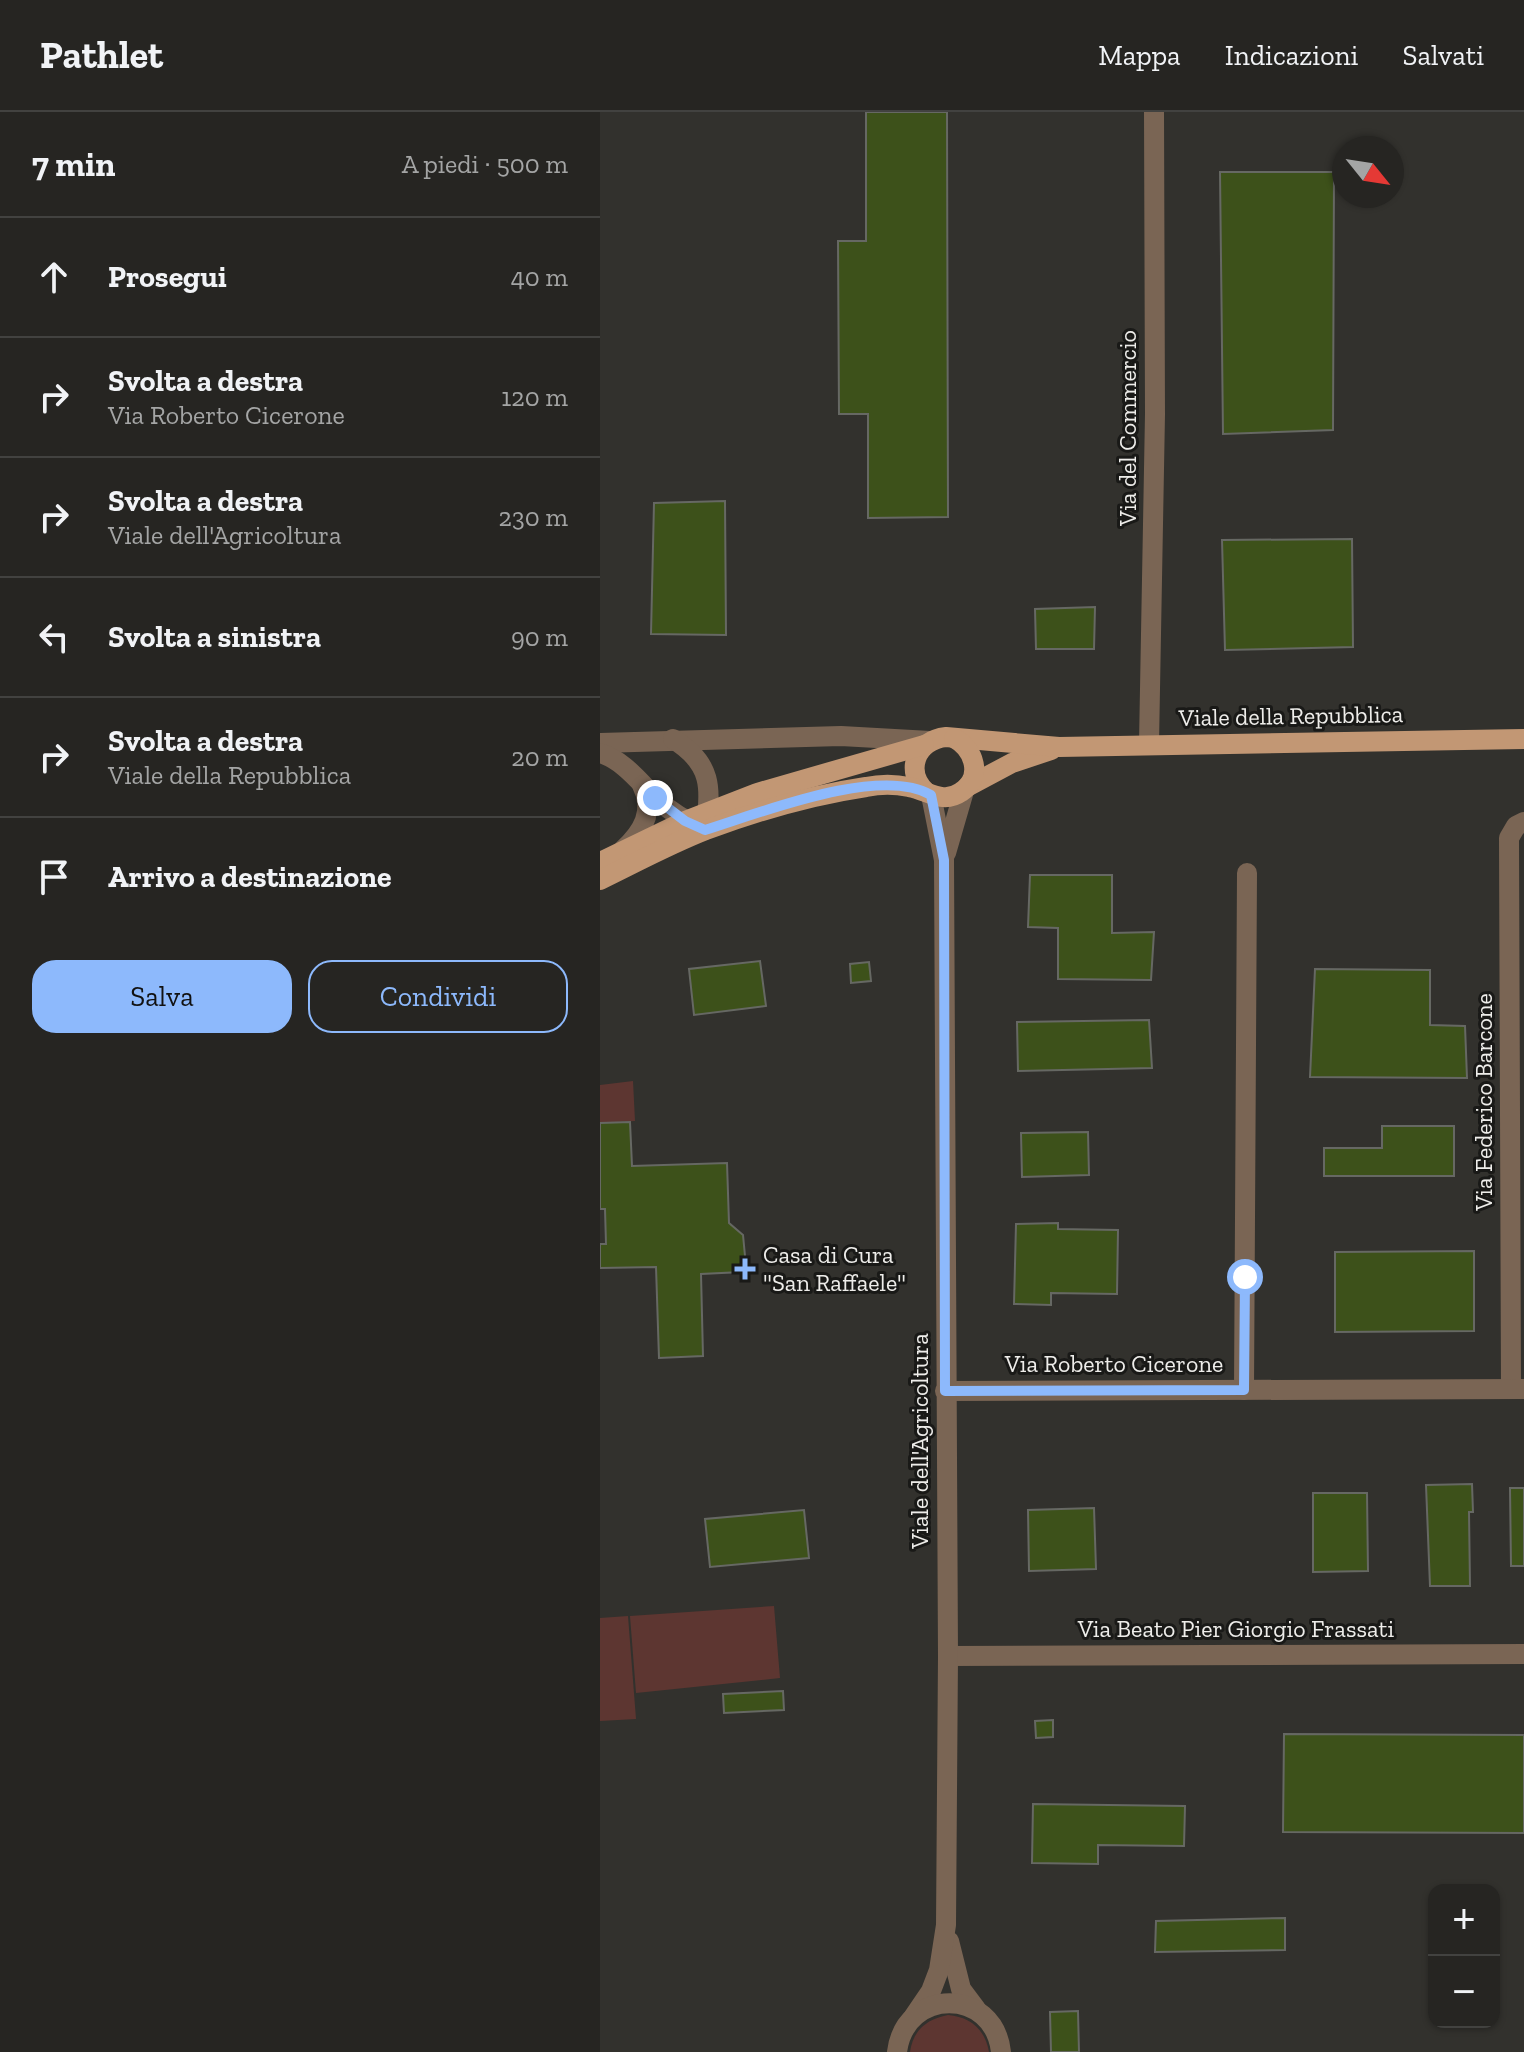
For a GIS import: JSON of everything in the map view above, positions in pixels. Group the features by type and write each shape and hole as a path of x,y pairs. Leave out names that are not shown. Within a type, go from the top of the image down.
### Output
{"main road":[{"path":"600,880 757,793 946,737 954,738 969,750 973,759 972,778 966,789 951,797 928,794 910,787 868,786 707,821"},
{"name":"Viale della Repubblica","path":"954,738 1059,747 1524,739"},
{"path":"927,743 915,760 914,769 915,778 928,794"},
{"name":"Viale della Repubblica","path":"966,789 1012,763 1059,747"},
{"path":"600,862 685,821"}],"street":[{"name":"Via del Commercio","path":"1149,744 1155,414 1154,112"},
{"path":"600,743 841,736 927,743"},
{"path":"600,753 638,778 661,803 685,821 707,821 710,795 707,778 690,750 673,739"},
{"path":"623,850 636,839 648,815 645,791 638,778"},
{"name":"Viale dell'Agricoltura","path":"944,860 966,789"},
{"name":"Viale dell'Agricoltura","path":"897,2052 904,2028 931,1991 939,1970 946,1925 948,1656 944,860 928,794"},
{"name":"Via Federico Barcone","path":"1517,1389 1509,838 1516,826 1524,822"},
{"path":"1244,1390 1247,873"},
{"name":"Via Roberto Cicerone","path":"945,1391 1517,1389"},
{"name":"Via Beato Pier Giorgio Frassati","path":"948,1656 1524,1654"},
{"name":"Viale dell'Agricoltura","path":"946,1925 961,1989 997,2033 1001,2052"},
{"path":"914,2016 928,2007 944,2003 960,2003 976,2009"}],"shaded area":[{"path":"633,1081 635,1121 600,1123 600,1085"},
{"path":"774,1606 780,1678 636,1693 630,1616"},
{"path":"628,1616 636,1719 600,1721 600,1618"},
{"path":"948,2015 963,2018 975,2026 984,2037 989,2052 910,2052 914,2038 922,2027"}],"building":[{"path":"866,112 947,112 948,517 868,518 868,414 839,414 838,241 866,241"},
{"path":"1220,172 1332,172 1333,430 1223,434"},
{"path":"725,501 726,635 651,634 654,503"},
{"path":"1352,539 1353,647 1225,650 1222,540"},
{"path":"1095,607 1094,649 1036,649 1035,609"},
{"path":"1030,875 1112,875 1112,933 1154,932 1151,980 1058,979 1058,928 1028,927"},
{"path":"760,961 766,1006 694,1015 689,969"},
{"path":"869,962 871,981 851,983 850,964"},
{"path":"1315,969 1430,970 1430,1025 1465,1026 1467,1078 1310,1077"},
{"path":"1149,1020 1152,1068 1018,1071 1017,1022"},
{"path":"630,1122 632,1166 727,1163 729,1223 743,1235 745,1256 742,1272 701,1274 703,1356 659,1358 656,1267 600,1268 600,1244 606,1244 605,1209 600,1209 600,1123"},
{"path":"1382,1126 1454,1126 1454,1176 1324,1176 1324,1148 1382,1148"},
{"path":"1088,1132 1089,1175 1022,1177 1021,1133"},
{"path":"1058,1223 1058,1229 1118,1230 1117,1294 1051,1293 1051,1305 1014,1304 1016,1224"},
{"path":"1474,1251 1474,1331 1335,1332 1335,1252"},
{"path":"1472,1484 1473,1512 1469,1512 1470,1586 1430,1586 1426,1485"},
{"path":"1510,1488 1524,1488 1524,1566 1511,1566"},
{"path":"1313,1493 1367,1493 1368,1571 1313,1572"},
{"path":"1094,1508 1096,1569 1029,1571 1028,1510"},
{"path":"804,1510 809,1558 710,1567 705,1519"},
{"path":"783,1691 784,1710 724,1713 723,1694"},
{"path":"1053,1720 1053,1737 1036,1738 1035,1721"},
{"path":"1284,1734 1524,1735 1524,1833 1283,1832"},
{"path":"1033,1804 1185,1806 1184,1846 1098,1845 1098,1864 1032,1863"},
{"path":"1285,1918 1285,1950 1155,1952 1156,1921"},
{"path":"1078,2011 1079,2052 1051,2052 1050,2012"}],"place":[{"name":"Casa di Cura \"San Raffaele\"","path":"745,1269"}],"route":[{"path":"655,798 685,821 705,830 807,799 868,786 910,787 931,795 944,860 945,1391 1244,1390 1245,1277"}]}
